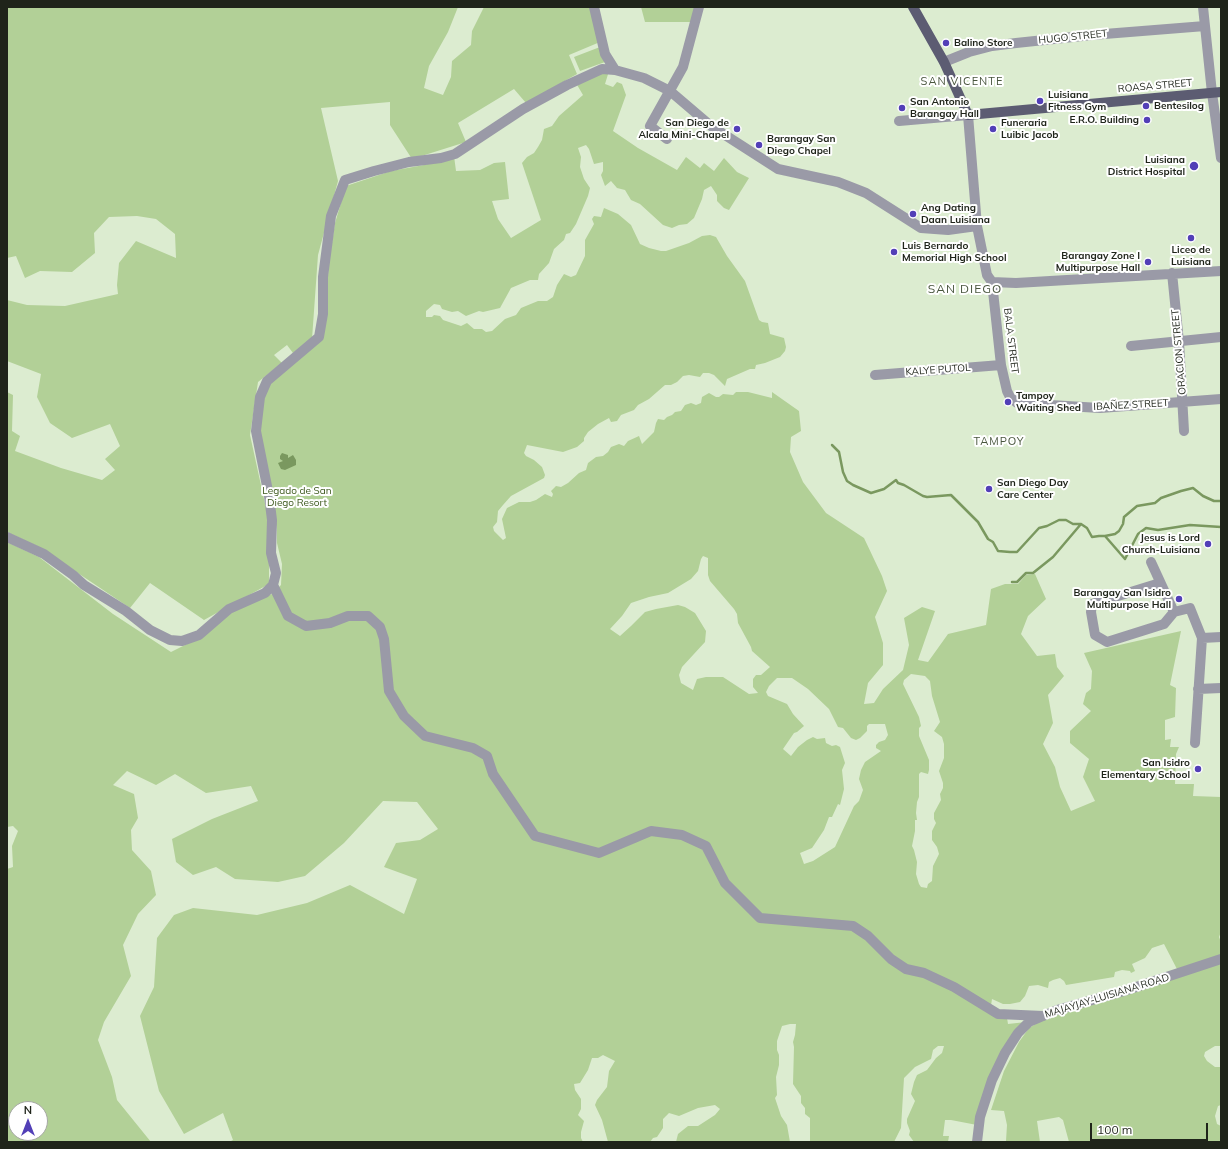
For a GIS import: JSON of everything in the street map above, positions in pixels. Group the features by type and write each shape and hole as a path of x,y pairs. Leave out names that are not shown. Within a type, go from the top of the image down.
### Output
{"main road":[{"name":"BALA STREET","path":"913,7 944,62 968,115"},
{"name":"ROASA STREET","path":"968,115 1216,92"}],"street":[{"path":"594,7 606,54 615,70"},
{"path":"667,139 650,126 683,67 700,7"},
{"path":"1203,7 1216,92 1221,154"},
{"name":"HUGO STREET","path":"944,62 969,52 992,46 1092,35 1205,26"},
{"path":"7,537 44,554 74,574 84,585 115,604 150,630 170,640 182,641 199,634 229,609 265,593 273,586 276,573 271,553 272,520 269,496 256,431 260,397 267,381 319,337 323,314 323,277 332,216 346,180 409,162 441,158 455,154 523,109 566,85 602,69 615,70 644,78 670,91 711,126 778,169 838,182 866,193 921,228 948,230 977,226"},
{"name":"ROASA STREET","path":"900,121 968,115"},
{"name":"BALA STREET","path":"968,115 977,226 987,275 992,282 1001,365 1007,391 1010,397 1017,403"},
{"path":"992,282 1016,284 1221,271"},
{"name":"ORACION STREET","path":"1172,273 1179,342 1184,431"},
{"path":"1131,346 1221,337"},
{"name":"KALYE PUTOL","path":"875,375 1001,365"},
{"name":"IBAÑEZ STREET","path":"1017,403 1100,408 1221,399"},
{"path":"1151,562 1174,612"},
{"path":"1160,583 1092,604 1091,612 1095,635 1107,642 1164,624 1174,612 1190,608 1202,638 1195,744"},
{"path":"273,586 288,616 306,626 330,623 348,616 368,616 380,627 384,639 389,691 404,716 425,736 473,748 487,756 493,774 535,836 599,853 651,831 682,835 706,846 725,883 760,918 853,926 868,936 891,959 906,969 924,973 954,987 998,1014 1043,1016"},
{"path":"1202,638 1221,637"},
{"path":"1198,689 1221,688"},
{"name":"MAJAYJAY-LUISIANA ROAD","path":"977,1142 980,1117 992,1080 1005,1053 1018,1033 1029,1022 1057,1010 1131,989 1221,958"}],"green space":[{"path":"7,7 458,7 448,32 429,66 424,88 443,95 451,77 452,61 471,45 472,31 484,7 593,7 600,42 569,55 577,74 526,103 514,89 458,123 466,142 412,159 390,125 390,102 321,108 338,181 318,255 312,339 293,353 287,345 274,355 282,363 258,382 250,435 269,522 269,584 204,620 150,583 130,608 39,547 7,532 7,392 13,395 12,431 20,436 15,451 61,468 102,480 115,470 105,459 120,446 110,424 72,438 50,423 37,397 41,374 7,361 7,300 27,305 65,306 118,294 117,285 119,263 136,241 176,258 175,234 156,219 137,216 109,217 94,233 95,253 72,272 40,271 25,278 16,256 7,258"},
{"path":"641,7 698,7 694,22 645,22"},
{"path":"600,47 605,62 580,71 574,57"},
{"name":"Legado de San Diego Resort","path":"609,71 605,84 613,87 617,82 622,84 626,95 613,131 638,148 677,170 686,157 700,168 704,163 714,171 724,158 737,172 749,178 729,210 724,208 717,201 717,195 711,186 704,190 694,218 687,224 672,228 663,225 640,204 631,200 625,190 617,188 611,181 605,186 601,175 603,171 603,162 594,164 589,149 586,145 578,148 581,157 580,167 584,179 590,188 588,196 576,224 570,233 566,234 564,240 554,249 549,263 539,274 538,280 530,280 511,288 500,308 483,312 479,311 466,316 458,311 452,312 442,309 440,305 434,304 426,311 426,317 432,317 434,315 440,316 443,320 461,326 467,323 474,329 482,329 486,332 492,331 505,319 516,315 521,308 538,301 547,301 553,297 557,285 564,274 571,277 576,275 585,256 585,240 594,224 592,219 594,216 601,217 604,208 618,214 631,225 640,244 649,248 666,251 689,243 702,236 710,235 716,237 727,256 745,281 759,320 768,323 770,334 784,338 786,347 785,351 780,357 756,365 755,369 750,369 727,379 725,386 714,375 709,373 703,373 700,377 689,375 683,376 671,385 665,385 649,399 638,405 634,410 621,415 617,421 611,422 609,418 598,424 588,432 584,438 584,441 577,447 563,452 527,445 524,453 542,467 545,475 544,478 511,496 498,511 497,522 493,527 494,531 503,540 506,538 502,519 507,508 519,502 530,502 536,500 545,494 552,497 553,494 551,491 556,486 561,487 568,483 579,473 586,470 588,463 596,457 603,456 611,447 619,444 624,446 628,441 639,436 642,444 654,432 658,419 664,420 675,412 681,411 685,405 691,403 696,405 701,403 702,397 709,393 719,397 723,394 733,395 736,392 748,392 772,398 772,392 799,411 801,431 791,437 790,452 803,482 826,513 864,538 882,576 887,591 875,617 883,643 883,665 868,683 864,704 874,703 883,689 903,670 909,645 904,618 922,607 935,611 918,660 928,662 948,634 986,625 991,589 1005,584 1018,584 1026,575 1035,574 1046,599 1028,616 1021,634 1037,656 1055,654 1057,667 1064,676 1048,695 1053,723 1043,744 1055,767 1060,787 1071,811 1095,801 1083,777 1089,759 1070,743 1070,731 1091,711 1083,704 1086,693 1091,689 1092,671 1084,653 1181,631 1170,685 1176,688 1175,717 1165,720 1165,740 1171,739 1170,747 1179,747 1176,754 1175,784 1194,784 1193,796 1221,797 1221,932 1219,937 1221,942 1221,957 1178,971 1164,944 1152,948 1145,958 1132,964 1135,971 1131,973 1130,971 1122,970 1115,972 1114,977 1066,985 1060,978 1049,982 1048,988 1038,985 1029,986 1025,996 1020,1002 1010,1004 1003,1004 992,999 990,1012 1007,1018 1008,1024 1026,1022 1015,1034 977,1125 945,1120 943,1136 949,1136 948,1142 914,1142 909,1135 910,1131 907,1123 907,1119 915,1101 911,1094 914,1082 917,1075 927,1070 942,1053 944,1046 938,1046 933,1050 931,1059 915,1067 904,1078 901,1128 894,1142 810,1142 810,1118 805,1114 805,1108 801,1103 801,1096 793,1084 793,1042 796,1024 790,1024 782,1026 777,1041 779,1065 776,1077 777,1095 775,1098 781,1116 787,1125 790,1142 676,1142 678,1134 688,1126 698,1126 715,1115 720,1109 715,1105 698,1108 679,1116 669,1113 663,1119 663,1128 657,1137 653,1138 650,1142 608,1142 602,1120 595,1105 607,1087 609,1071 615,1061 603,1055 598,1058 592,1058 588,1070 580,1083 574,1084 575,1090 581,1099 581,1109 578,1115 584,1121 581,1132 583,1142 229,1142 233,1140 223,1113 184,1134 159,1091 140,1016 154,987 157,938 174,915 193,908 257,915 307,903 350,885 404,914 417,879 384,867 396,843 420,840 438,829 417,802 383,801 344,843 305,876 278,882 235,879 216,867 193,875 176,862 172,839 212,819 258,801 251,786 206,793 175,774 156,785 127,771 113,785 134,794 138,818 131,830 132,850 151,871 156,895 138,914 123,945 131,976 104,1022 98,1040 112,1077 117,1100 151,1142 7,1142 7,869 13,867 12,846 18,831 13,826 7,827 7,542 39,557 113,614 171,652 203,636 229,614 249,603 272,594 281,585 282,564 277,543 277,529 262,453 259,423 261,403 271,382 315,344 327,290 329,262 335,223 346,186 391,171 424,165 454,156 456,171 480,170 494,163 505,162 509,199 492,201 498,219 511,238 541,220 522,163 527,157 534,153 538,147 542,140 544,129 552,126 559,116 583,95 576,83","holes":["703,556 708,558 708,575 710,581 734,609 737,614 738,623 752,651 770,667 761,675 756,675 753,679 753,687 758,693 749,694 723,677 706,677 697,679 693,690 681,683 679,675 682,667 705,642 706,631 695,613 685,607 678,605 645,612 620,636 610,629 631,603 668,593 691,579 698,571","911,674 925,676 930,681 932,696 940,722 934,731 942,737 944,744 944,758 939,771 943,788 940,794 941,800 934,813 936,823 932,831 932,840 937,847 939,854 933,866 932,881 928,884 927,888 921,887 919,884 916,874 917,862 912,846 915,831 915,820 917,820 916,813 919,797 919,774 921,772 928,774 929,760 919,736 919,728 921,726 919,717 903,684 904,680","777,678 792,678 808,689 829,709 838,727 843,728 851,738 856,740 860,738 867,731 867,726 869,724 885,724 888,735 885,740 876,745 876,748 881,751 865,762 861,770 859,779 863,790 859,801 854,806 835,847 813,861 804,864 800,853 812,848 824,830 829,817 832,817 838,804 840,805 844,789 842,770 845,763 840,747 836,745 832,746 826,743 825,738 817,739 813,737 807,740 798,747 791,756 783,749 794,733 804,726 793,714 787,704 768,696 766,692 769,686"]},
{"path":"1221,963 1221,1046 1215,1046 1205,1052 1204,1056 1207,1061 1215,1067 1221,1067 1221,1105 1218,1106 1215,1116 1217,1124 1221,1126 1221,1142 1069,1142 1063,1120 1059,1117 1037,1121 1040,1142 986,1142 1006,1141 1007,1125 1004,1111 991,1110 1004,1071 1019,1042 1029,1028 1049,1016"}],"shaded area":[{"path":"282,453 288,455 288,458 293,455 296,460 296,465 285,470 281,469 278,463 283,461 280,459"}],"waterway":[{"path":"832,445 839,452 843,472 847,481 853,485 871,493 884,489 896,480 898,483 923,496 951,495 978,522 988,539 993,542 998,551 1017,552 1039,528 1059,520 1066,520 1073,524 1081,524"},
{"path":"1105,536 1115,534 1119,531 1123,524 1124,517 1137,506 1155,503 1161,498 1181,491 1193,488 1203,496 1214,501 1221,501"},
{"path":"1012,582 1017,582 1026,573 1033,573 1053,557 1081,524 1087,528 1092,537 1105,536 1125,559 1138,534 1146,528 1158,530 1190,525 1221,527"}],"place":[{"name":"Balino Store","path":"946,43"},
{"name":"Luisiana Fitness Gym","path":"1040,101"},
{"name":"Bentesilog","path":"1146,106"},
{"name":"San Antonio Barangay Hall","path":"902,108"},
{"name":"E.R.O. Building","path":"1147,120"},
{"name":"San Diego de Alcala Mini-Chapel","path":"737,129"},
{"name":"Funeraria Luibic Jacob","path":"993,129"},
{"name":"Barangay San Diego Chapel","path":"759,145"},
{"name":"Luisiana District Hospital","path":"1194,166"},
{"name":"Ang Dating Daan Luisiana","path":"913,214"},
{"name":"Liceo de Luisiana","path":"1191,238"},
{"name":"Luis Bernardo Memorial High School","path":"894,252"},
{"name":"Barangay Zone I Multipurpose Hall","path":"1148,262"},
{"name":"Tampoy Waiting Shed","path":"1008,402"},
{"name":"San Diego Day Care Center","path":"989,489"},
{"name":"Jesus is Lord Church-Luisiana","path":"1208,544"},
{"name":"Barangay San Isidro Multipurpose Hall","path":"1179,599"},
{"name":"San Isidro Elementary School","path":"1198,769"}],"district":[{"name":"SAN VICENTE","path":"962,82"},
{"name":"SAN DIEGO","path":"965,289"},
{"name":"TAMPOY","path":"999,442"}]}
